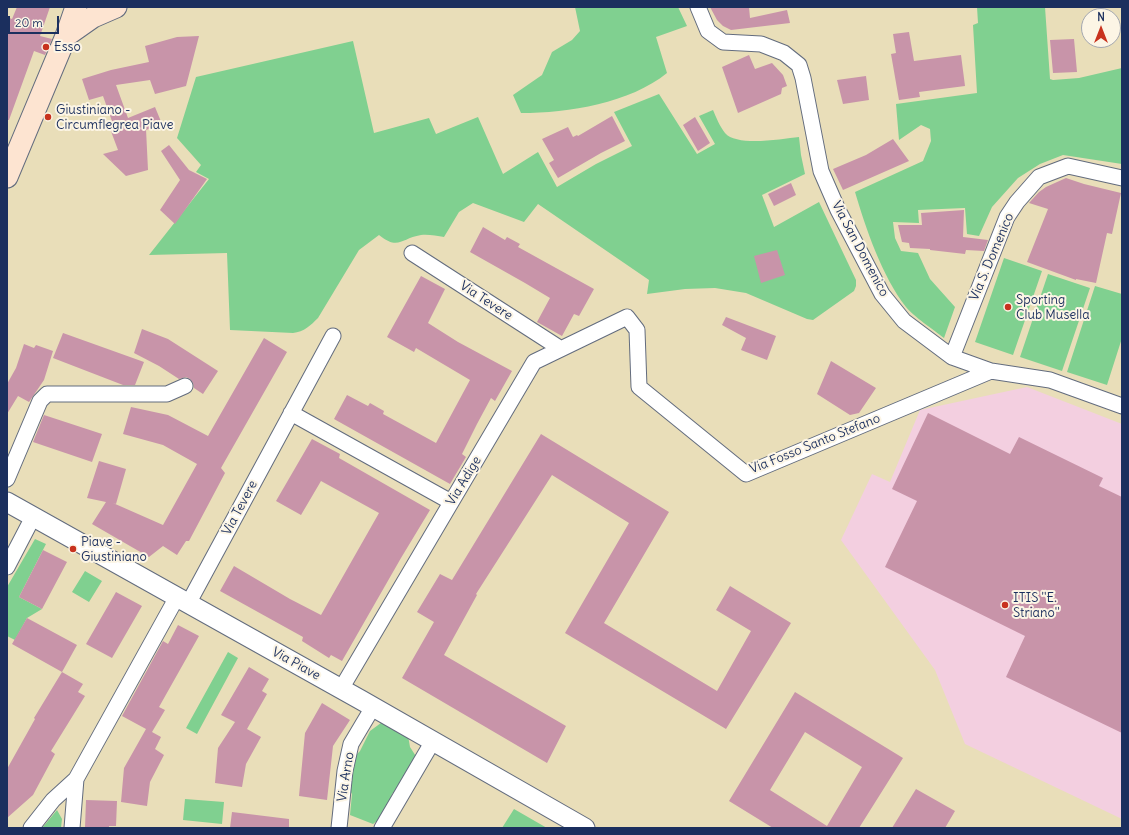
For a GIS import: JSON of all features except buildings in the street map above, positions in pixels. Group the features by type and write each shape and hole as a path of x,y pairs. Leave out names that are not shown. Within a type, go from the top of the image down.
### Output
{"main road":[{"path":"7,177 66,36 76,7"},
{"path":"66,36 93,17 116,7"}],"street":[{"name":"Via San Domenico","path":"698,7 708,31 723,42 761,44 784,53 799,65 803,78 821,171 838,210 882,294 904,321 952,356 991,371 1050,380 1122,406"},
{"name":"Via S. Domenico","path":"952,356 1007,216 1039,177 1068,166 1122,178"},
{"name":"Via Tevere","path":"412,253 561,349"},
{"name":"Via Adige","path":"341,689 534,362 627,317"},
{"name":"Via Fosso Santo Stefano","path":"627,317 637,330 639,387 746,474 991,371"},
{"name":"Via Tevere","path":"31,828 53,800 76,779 183,601 291,413 333,336"},
{"path":"7,479 40,401 47,394 167,394 185,386"},
{"path":"291,413 451,502"},
{"name":"Via Piave","path":"7,502 373,707 585,828"},
{"path":"7,567 33,517"},
{"name":"Via Arno","path":"339,828 344,771 351,744 373,707"},
{"path":"382,828 433,741"},
{"name":"Via Tevere","path":"72,828 76,779"}],"shaded area":[{"name":"ITIS ''E. Striano''","path":"1027,387 1122,424 1122,819 965,744 935,670 841,540 872,474 890,482 920,410"}],"green space":[{"path":"575,7 678,7 687,26 656,37 667,73 635,92 617,99 579,108 540,113 521,113 513,95 542,75 552,52 572,40 580,31"},
{"path":"977,7 1045,7 1050,79 1079,78 1122,68 1122,164 1063,155 1040,164 1018,178 992,207 979,236 967,234 965,208 918,210 919,223 893,222 895,238 901,251 918,253 930,279 955,307 944,338 909,311 897,295 882,267 864,221 855,192 923,161 931,141 930,129 921,125 899,140 896,104 977,93 973,25 978,23"},
{"path":"353,41 374,133 429,118 436,134 478,117 503,174 538,152 557,187 596,164 632,146 614,112 659,94 697,154 715,144 699,116 713,110 723,131 731,137 739,140 760,141 799,137 805,174 762,195 774,227 819,202 856,280 854,291 813,320 807,319 746,293 715,288 685,289 647,294 649,280 538,204 524,222 473,203 459,212 444,237 421,235 396,243 386,240 379,235 359,250 318,318 304,330 293,333 230,330 227,253 149,255 209,179 196,172 201,165 177,138 196,77"},
{"name":"Sporting Club Musella","path":"1004,258 1042,271 1013,355 975,342"},
{"path":"1048,274 1090,288 1062,371 1020,357"},
{"path":"1095,286 1122,294 1122,338 1107,385 1067,372"},
{"path":"35,539 46,544 19,597 42,609 27,618 15,640 7,636 7,587"},
{"path":"85,571 102,581 89,602 72,592"},
{"path":"228,652 238,658 197,734 186,728"},
{"path":"385,720 407,730 410,747 419,761 392,794 387,813 373,824 350,815 352,794 344,781 351,760 360,751 370,731"},
{"path":"185,799 224,802 222,824 183,820"},
{"path":"514,809 547,828 502,828"},
{"path":"57,810 62,819 61,828 42,828"}],"place":[{"name":"Esso","path":"46,47"},
{"name":"Giustiniano - Circumflegrea Piave","path":"48,117"},
{"name":"Sporting Club Musella","path":"1008,307"},
{"name":"Piave - Giustiniano","path":"73,549"},
{"name":"ITIS ''E. Striano''","path":"1005,605"}]}
